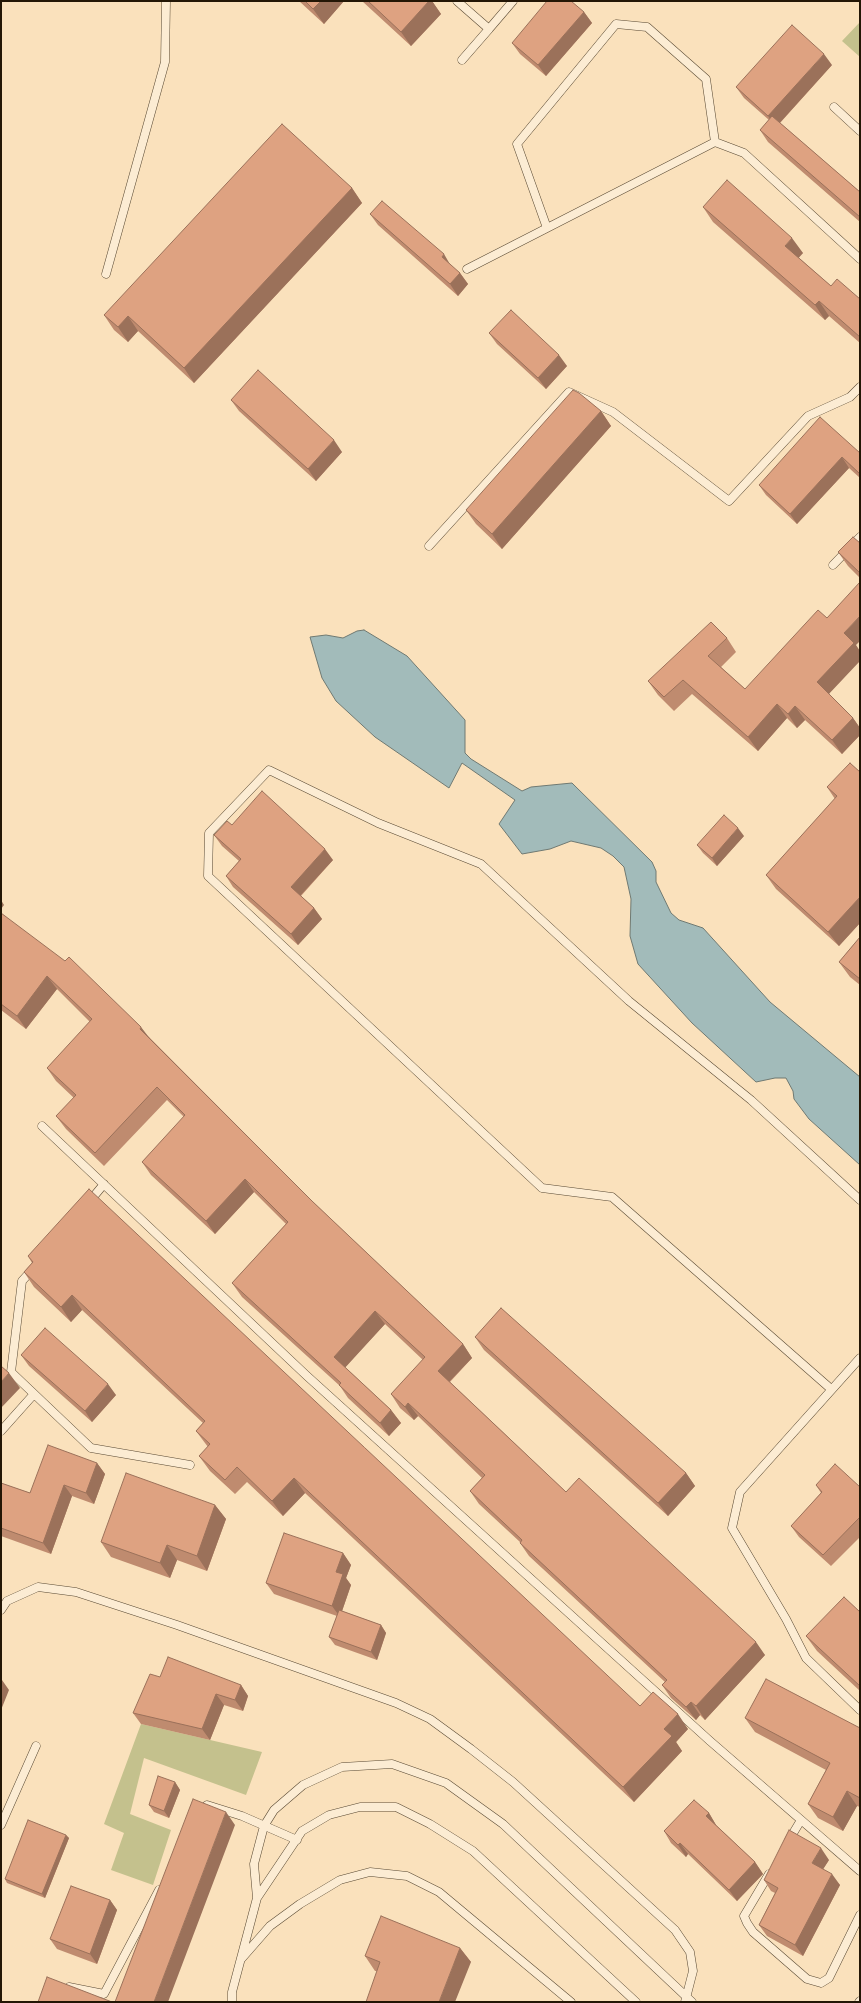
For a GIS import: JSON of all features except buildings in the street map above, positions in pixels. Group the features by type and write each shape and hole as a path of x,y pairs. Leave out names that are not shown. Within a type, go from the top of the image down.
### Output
{"lane":[{"path":"106,274 165,62 166,1"},
{"path":"458,1 489,29"},
{"path":"462,60 513,1"},
{"path":"547,228 517,144 616,24 646,27 706,79 715,142"},
{"path":"834,107 860,131"},
{"path":"467,269 715,142 744,153 860,259"},
{"path":"429,546 569,392 613,412 729,501 808,416 850,397 860,387"},
{"path":"834,565 860,537"},
{"path":"831,1389 612,1197 542,1188 208,876 209,834 269,770 378,823 481,864 629,1001 751,1100 860,1200"},
{"path":"42,1126 307,1376 703,1735 860,1871"},
{"path":"85,1206 104,1184"},
{"path":"35,1266 22,1281 11,1372 91,1448 190,1465"},
{"path":"860,1358 740,1492 732,1528 786,1619 806,1658 860,1710"},
{"path":"1,1431 34,1394"},
{"path":"1,1610 7,1602 38,1587 76,1592 186,1628 396,1702 430,1719 512,1782 675,1930 690,1952 693,1971 688,2000"},
{"path":"1,1825 36,1746"},
{"path":"258,1898 254,1864 264,1826 274,1810 303,1785 342,1767 392,1764 446,1783 503,1824 688,2000"},
{"path":"201,1804 242,1816 297,1840"},
{"path":"232,2002 232,1992 258,1898 302,1831 329,1815 360,1807 396,1807 430,1824 473,1851 636,2002"},
{"path":"787,1844 801,1820"},
{"path":"773,1868 744,1916 753,1932 808,1979 821,1983 829,1978 860,1915"},
{"path":"241,1960 270,1926 300,1904 340,1880 370,1872 407,1876 440,1892 571,2002"},
{"path":"58,1985 104,1994 156,1896 163,1879"}],"shaded area":[{"path":"860,22 860,57 842,41"},
{"path":"141,1724 262,1752 246,1795 144,1758 130,1814 171,1830 153,1885 111,1870 124,1833 104,1824"}],"water":[{"path":"364,630 407,656 465,720 465,753 471,759 522,791 531,787 572,783 652,862 656,871 656,882 671,913 679,920 703,928 770,1002 860,1077 860,1165 809,1119 794,1099 793,1091 786,1078 756,1082 692,1023 638,964 630,936 631,899 624,867 613,856 601,848 571,841 550,849 522,854 499,824 515,800 462,763 449,788 375,737 336,701 322,678 310,637 326,635 343,638 357,631"}]}
